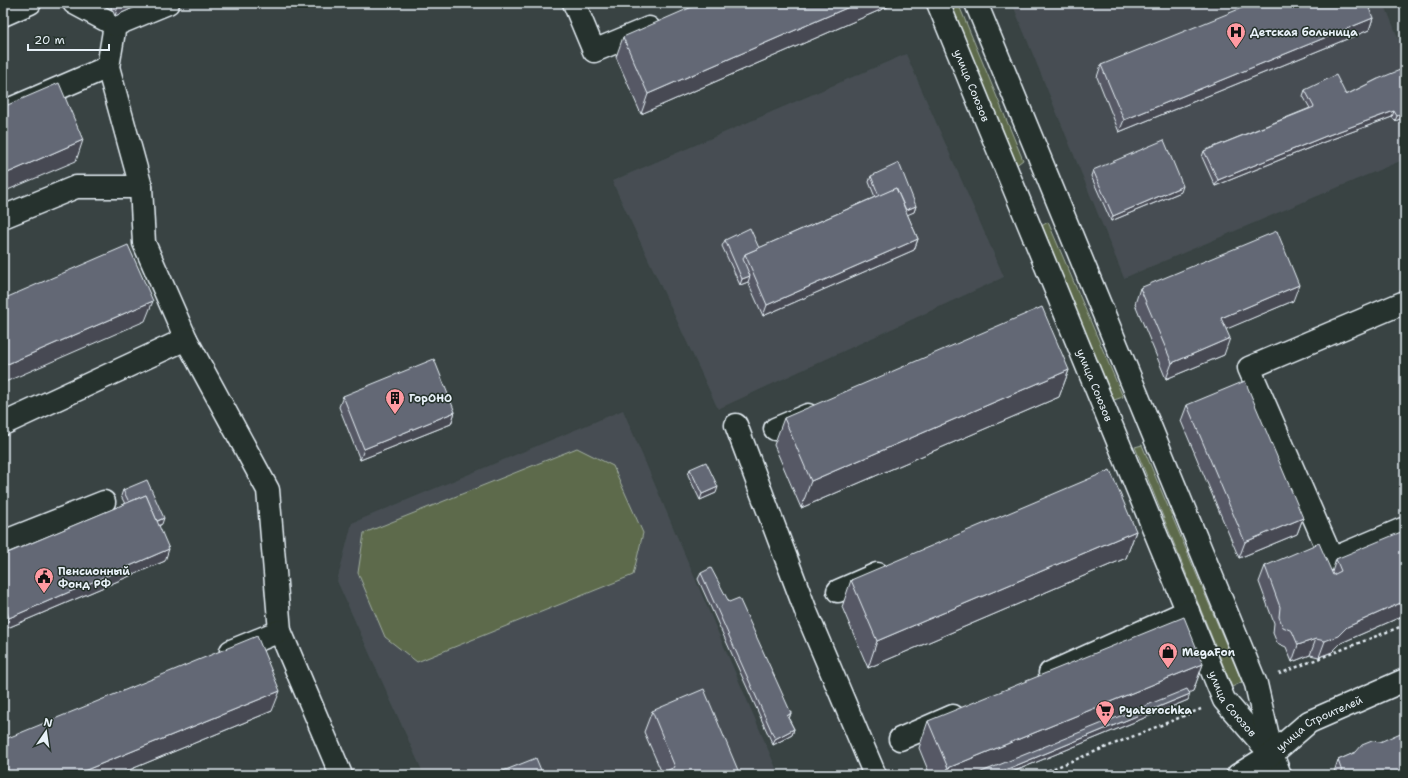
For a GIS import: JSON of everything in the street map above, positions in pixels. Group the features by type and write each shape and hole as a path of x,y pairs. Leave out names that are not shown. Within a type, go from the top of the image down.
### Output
{"street":[{"path":"3,15 30,3"},
{"path":"74,3 115,25"},
{"path":"115,25 168,3"},
{"path":"574,3 594,51 665,21"},
{"name":"улица Союзов","path":"938,3 1224,700 1272,754"},
{"name":"улица Союзов","path":"976,3 1045,174 1256,684 1272,754 1280,775"},
{"path":"115,25 108,67 141,187 144,243 186,339 268,490 280,631 341,775"},
{"path":"3,112 108,67"},
{"path":"1014,188 1045,174"},
{"path":"3,217 76,187 141,187"},
{"path":"123,252 144,243"},
{"path":"1404,530 1332,559 1249,368 1405,302"},
{"path":"1041,314 1062,305"},
{"path":"3,424 186,339"},
{"path":"1109,419 1141,406"},
{"path":"775,429 825,408"},
{"path":"736,425 807,614 875,775"},
{"path":"1107,477 1129,468"},
{"path":"3,542 104,502"},
{"path":"838,591 896,566"},
{"path":"1030,682 1188,611"},
{"path":"214,657 280,631"},
{"name":"улица Строителей","path":"1238,775 1272,754 1309,722 1405,680"},
{"path":"900,739 972,707"}],"shaded area":[{"path":"1012,3 1384,3 1405,55 1405,159 1124,278"},
{"path":"906,54 1004,277 718,409 612,181"},
{"path":"623,410 779,775 424,775 337,581 352,523"}],"green space":[{"path":"948,3 958,3 1023,160 1015,166"},
{"path":"1048,222 1123,397 1114,400 1040,227"},
{"path":"1142,445 1242,682 1232,687 1135,447"},
{"path":"577,448 613,466 643,533 633,575 417,662 385,637 358,573 364,533"}],"building":[{"path":"701,3 858,3 648,94 623,37"},
{"path":"1254,3 1367,3 1373,18 1124,120 1101,65"},
{"path":"1405,68 1405,112 1397,116 1394,111 1326,136 1218,180 1204,151 1314,107 1305,90 1336,75 1346,95 1378,79"},
{"path":"59,83 83,140 3,175 3,107"},
{"path":"1164,140 1183,186 1113,216 1093,170"},
{"path":"899,163 916,206 906,210 896,188 879,196 871,176"},
{"path":"896,188 918,239 767,305 745,254"},
{"path":"750,228 759,248 745,254 743,259 750,276 742,279 725,240"},
{"path":"1277,231 1299,285 1221,318 1230,338 1172,363 1140,288"},
{"path":"128,245 153,301 3,366 3,299"},
{"path":"1042,307 1069,370 811,481 784,418"},
{"name":"ГорОНО","path":"434,359 455,412 364,449 343,396"},
{"path":"1245,381 1303,518 1245,542 1187,405"},
{"path":"706,462 718,487 702,494 690,469"},
{"path":"1110,470 1136,531 877,641 851,580"},
{"path":"147,480 164,518 157,521 146,495 129,502 123,490"},
{"name":"Пенсионный Фонд РФ","path":"146,495 169,549 9,618 3,603 3,555"},
{"path":"1401,532 1405,542 1405,601 1347,627 1338,636 1325,641 1316,639 1298,645 1292,631 1283,627 1279,617 1280,607 1265,566 1319,543 1333,575 1341,571 1336,559"},
{"path":"711,568 729,602 739,598 791,713 787,716 794,729 775,739 701,573"},
{"path":"1184,617 1203,664 948,768 928,721"},
{"path":"257,636 280,691 74,775 9,775 3,760 3,740"},
{"path":"704,689 740,775 657,775 675,767 652,711"},
{"path":"1187,689 1190,694 993,775 974,775"},
{"path":"1405,731 1405,775 1343,775 1338,760 1356,752 1362,745 1372,741 1380,742"},
{"path":"536,758 543,775 493,775"},
{"path":"850,774 850,775 837,775"}],"place":[{"name":"Детская больница","path":"1236,49"},
{"name":"ГорОНО","path":"395,415"},
{"name":"Пенсионный Фонд РФ","path":"44,594"},
{"name":"MegaFon","path":"1168,669"},
{"name":"Pyaterochka","path":"1105,727"}]}
